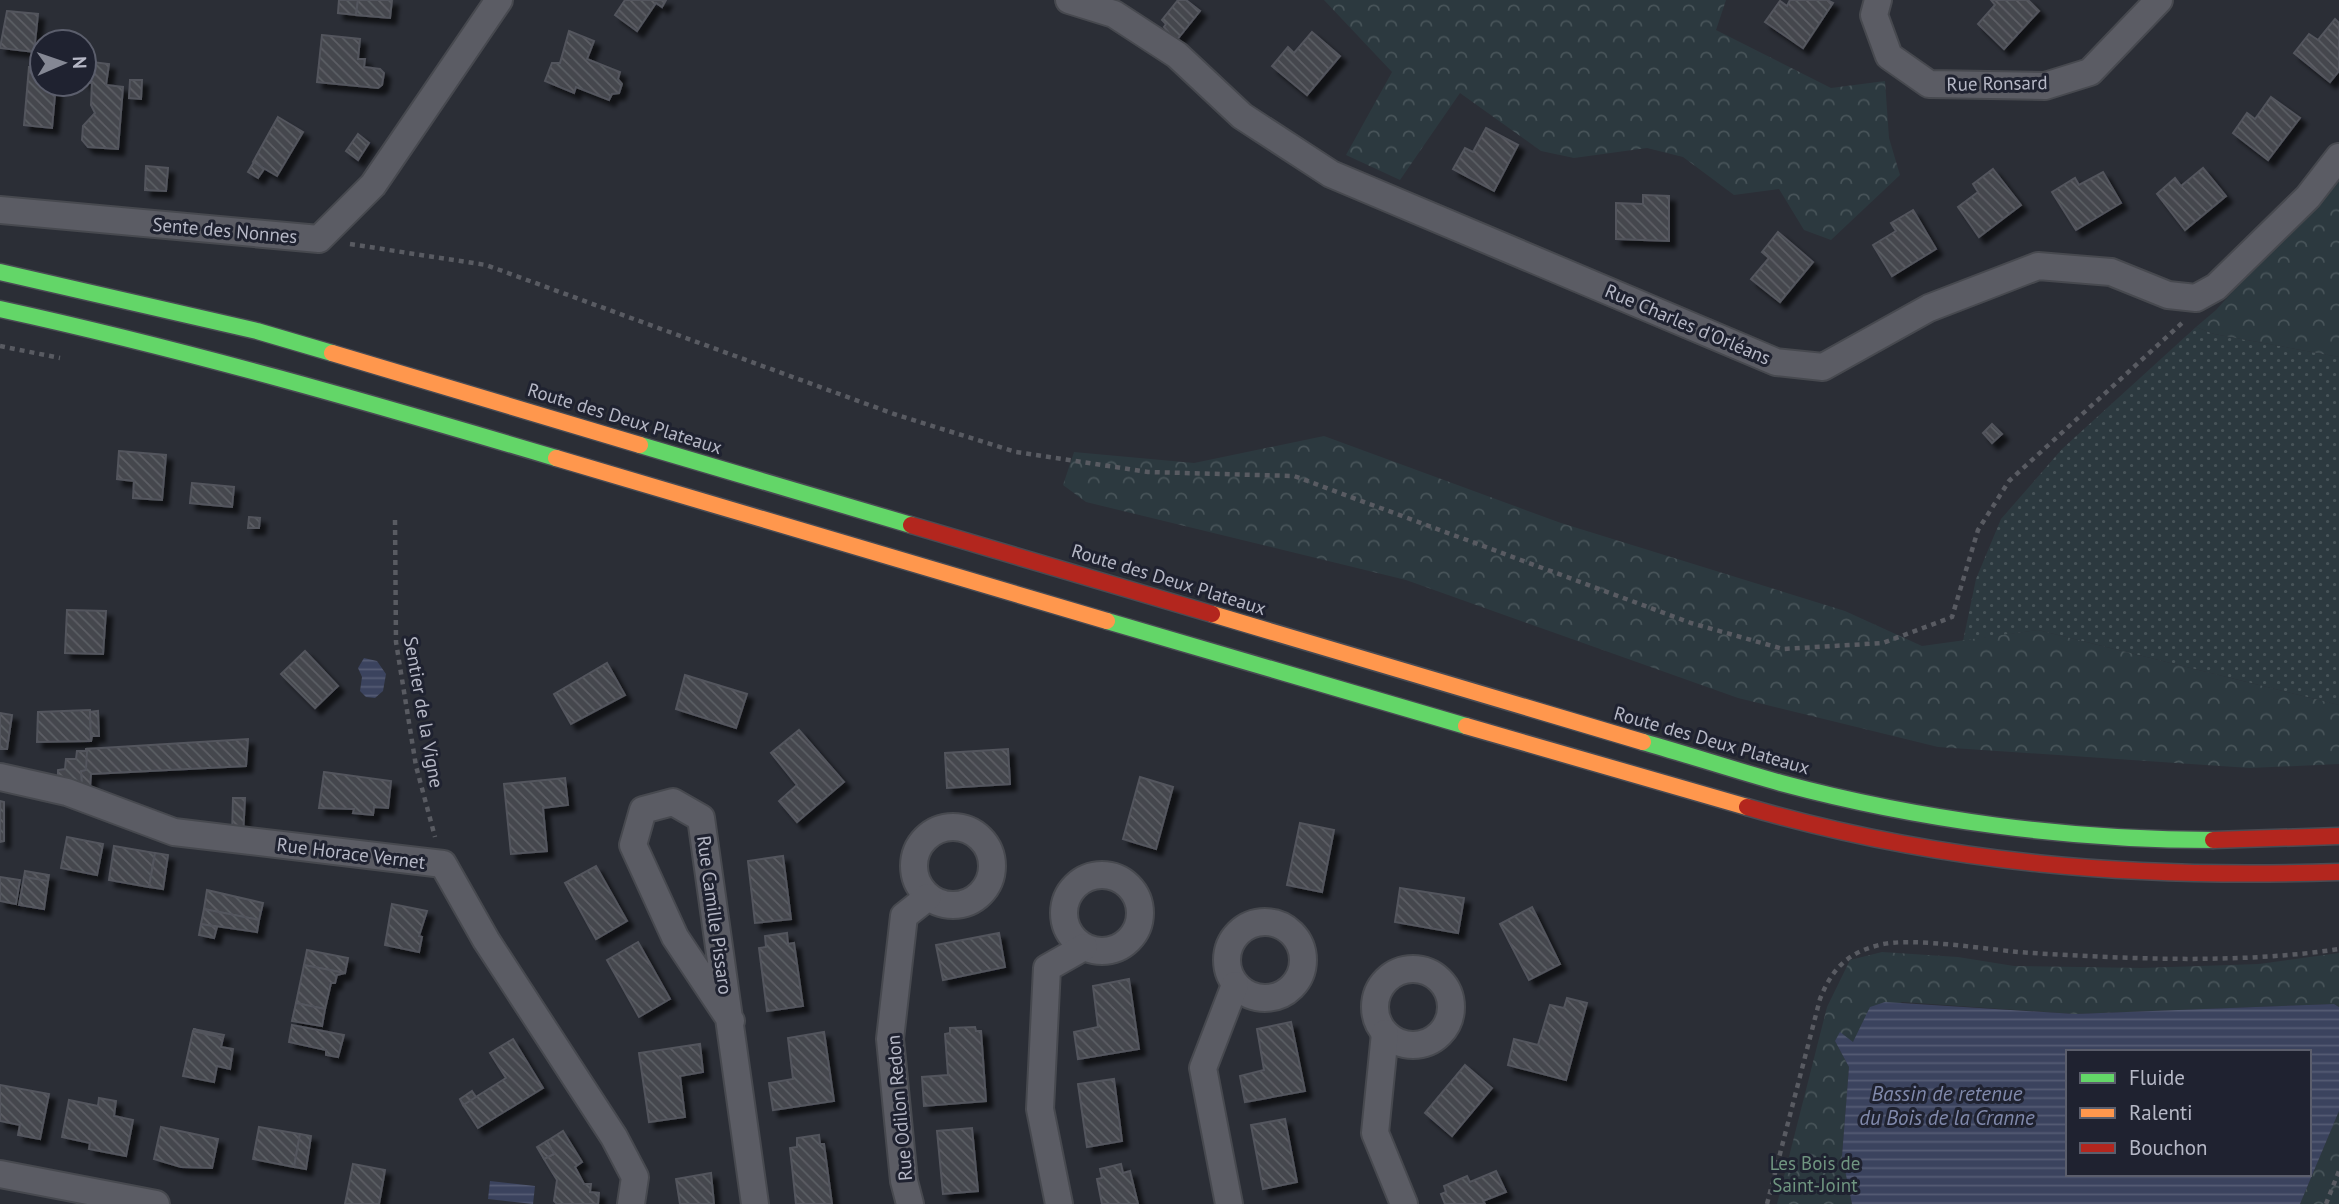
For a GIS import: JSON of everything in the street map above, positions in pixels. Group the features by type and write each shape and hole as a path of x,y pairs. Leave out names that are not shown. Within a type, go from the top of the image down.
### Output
{"main road":[{"name":"Route des Deux Plateaux","path":"0,272 143,303 297,343 1795,786 1936,817 2089,836 2244,840 2339,835"},
{"path":"0,309 134,338 333,391 844,545 1822,829 1931,853 2083,871 2238,877 2339,872"}],"street":[{"name":"Sente des Nonnes","path":"0,210 319,239 373,185 499,0"},
{"name":"Rue Charles d'Orléans","path":"1069,0 1114,15 1177,55 1242,116 1331,174 1776,362 1823,367 1929,308 2038,266 2111,272 2168,295 2196,298"},
{"name":"Rue Ronsard","path":"1878,0 1874,15 1889,56 1929,84 2045,86 2090,72 2159,0"},
{"path":"2196,298 2216,287 2235,269 2308,197 2339,157"},
{"name":"Rue Horace Vernet","path":"0,777 67,792 174,832 443,864 486,940 614,1138 635,1177 631,1204"},
{"name":"Rue Camille Pissaro","path":"731,1021 675,937 633,845 643,810 673,802 701,818 731,1021 755,1204"},
{"name":"Rue Odilon Redon","path":"910,1204 904,1181 890,1039 904,916 928,897"},
{"path":"1059,1204 1041,1109 1047,968 1084,947"},
{"path":"1229,1204 1203,1068 1235,985"},
{"path":"1385,1033 1375,1133 1404,1204"},
{"path":"0,1174 156,1204"}],"path":[{"path":"319,239 486,265 894,414 1016,452 1148,472 1294,475 1691,623 1783,649 1883,643 1952,617 1978,530 2010,481 2186,318 2196,298"},
{"name":"Sentier de la Vigne","path":"395,520 396,642 416,766 443,864"},
{"path":"1767,1204 1820,999 1829,975 1843,960 1861,950 1883,943 1905,943 2033,953 2181,957 2297,956 2339,949"},
{"path":"2326,1204 2339,1171"}],"green space":[{"path":"1324,0 1726,0 1716,30 1831,88 1885,81 1889,138 1900,175 1831,240 1804,230 1779,189 1734,195 1683,157 1647,148 1574,158 1541,151 1460,93 1400,180 1346,155 1392,72"},
{"path":"2339,174 2339,357 2214,334 2196,327 2216,310"},
{"path":"2196,327 2214,334 2339,357 2339,705 2038,630 1963,641 1976,579 2001,519 2062,449"},
{"path":"1324,436 1561,523 1845,611 1922,646 2038,630 2339,705 2339,764 2250,768 1938,747 1738,698 1406,580 1086,502 1063,485 1074,452 1194,463"},
{"name":"Les Bois de Saint-Joint","path":"1882,952 1958,957 2014,966 2142,968 2259,964 2339,953 2339,1007 2334,1004 2075,1014 1902,1002 1853,1042 1835,1041 1849,1067 1842,1156 1852,1204 1777,1204 1827,1007 1850,960"},
{"path":"2339,1111 2339,1204 2300,1204"}],"water":[{"path":"364,658 377,661 386,674 383,691 375,698 366,697 360,691 362,677 358,668"},
{"name":"Bassin de retenue du Bois de la Cranne","path":"1885,1002 2075,1014 2334,1004 2339,1007 2339,1111 2300,1204 1852,1204 1842,1156 1849,1067 1835,1041 1840,1032 1853,1042 1870,1007"},
{"path":"490,1181 535,1186 533,1204 488,1199"}],"building":[{"path":"339,0 358,0 356,15 338,13"},
{"path":"358,0 392,0 390,18 356,15"},
{"path":"625,0 666,0 662,7 656,3 637,31 615,15"},
{"path":"1178,0 1186,0 1200,11 1176,41 1164,27 1166,24 1162,20"},
{"path":"1790,0 1827,0 1833,3 1803,48 1765,22 1780,1 1787,6"},
{"path":"1991,0 2028,0 2039,11 2004,49 1978,24 1995,5"},
{"path":"7,11 38,14 37,28 28,28 28,51 0,48"},
{"path":"2335,19 2339,23 2339,71 2330,82 2294,53 2309,34 2318,40"},
{"path":"569,31 594,41 587,59 620,72 618,79 622,84 619,93 612,94 609,100 576,87 574,93 545,81 552,63 560,63"},
{"path":"1312,32 1340,56 1307,95 1272,66 1288,47 1294,53"},
{"path":"322,35 360,39 358,59 365,59 364,67 380,69 384,73 382,85 378,88 317,82"},
{"path":"98,63 109,64 106,85 123,87 118,149 88,147 82,140 83,126 95,113 91,98 98,98"},
{"path":"28,79 28,98 55,98 52,128 24,125"},
{"path":"130,80 142,80 141,99 129,98"},
{"path":"2271,97 2300,118 2268,160 2233,133 2247,113 2255,119"},
{"path":"278,117 303,132 277,176 253,162"},
{"path":"1486,128 1518,145 1494,191 1453,169 1465,148 1473,152"},
{"path":"358,134 369,143 358,160 346,151"},
{"path":"254,162 264,169 258,178 248,172"},
{"path":"146,166 168,168 166,191 145,190"},
{"path":"2203,168 2226,196 2185,230 2157,194 2175,178 2181,186"},
{"path":"1993,169 2021,205 1979,237 1958,207 1978,192 1973,184"},
{"path":"2103,172 2121,203 2076,230 2052,192 2075,178 2079,185"},
{"path":"1643,195 1669,196 1669,241 1616,239 1616,203 1643,204"},
{"path":"1913,210 1936,249 1892,276 1873,245 1896,231 1891,223"},
{"path":"1778,232 1813,262 1780,302 1751,279 1769,258 1762,252"},
{"path":"1992,424 2002,434 1992,443 1983,433"},
{"path":"119,451 166,455 162,500 133,498 134,481 117,479"},
{"path":"192,483 234,487 232,507 190,503"},
{"path":"249,517 260,518 259,528 248,528"},
{"path":"67,610 106,611 103,654 65,653"},
{"path":"305,651 338,686 315,708 281,674"},
{"path":"607,663 625,695 571,724 554,694"},
{"path":"685,675 747,694 736,728 676,709"},
{"path":"90,710 91,741 37,742 38,712"},
{"path":"98,711 99,736 92,736 91,741 90,712"},
{"path":"0,713 12,715 7,749 0,749"},
{"path":"799,730 844,782 797,822 779,801 797,785 771,753"},
{"path":"248,739 246,766 91,774 90,788 82,788 81,771 86,770 86,749"},
{"path":"1008,749 1010,784 947,788 945,753"},
{"path":"77,751 87,751 86,770 81,771 82,788 58,787 58,770 65,769 66,759 76,759"},
{"path":"324,772 391,781 388,808 374,807 373,815 353,813 354,809 319,808"},
{"path":"1140,777 1173,787 1156,849 1123,839"},
{"path":"565,778 568,805 543,808 547,851 511,854 504,784"},
{"path":"233,798 245,798 243,836 232,835"},
{"path":"0,801 4,802 4,841 0,842"},
{"path":"1300,823 1334,830 1322,892 1287,885"},
{"path":"67,837 103,844 97,875 61,868"},
{"path":"114,846 155,853 149,887 109,880"},
{"path":"155,853 168,855 163,889 149,887"},
{"path":"783,856 791,919 755,923 748,861"},
{"path":"596,866 627,921 596,939 565,883"},
{"path":"25,871 49,875 48,881 24,877"},
{"path":"0,877 20,880 16,904 0,901"},
{"path":"24,877 48,881 44,909 19,905"},
{"path":"1400,888 1464,898 1458,933 1395,922"},
{"path":"207,890 263,903 259,920 204,909"},
{"path":"392,904 427,911 419,936 422,937 419,952 385,945"},
{"path":"1532,907 1560,964 1529,980 1500,924"},
{"path":"204,909 259,920 257,932 201,924"},
{"path":"201,924 217,927 214,938 199,935"},
{"path":"787,933 788,944 794,943 803,1006 767,1011 759,948 766,947 765,936"},
{"path":"999,933 1005,967 943,980 936,945"},
{"path":"638,942 670,999 639,1017 607,960"},
{"path":"307,950 348,958 345,973 304,965"},
{"path":"304,965 345,973 337,975 335,983 331,983 325,1009 296,1003"},
{"path":"1129,979 1139,1049 1078,1059 1074,1032 1098,1027 1093,986"},
{"path":"1567,998 1587,1003 1566,1080 1508,1065 1514,1039 1538,1045 1550,1005 1564,1008"},
{"path":"296,1003 325,1009 322,1026 292,1021"},
{"path":"1291,1022 1305,1091 1245,1102 1240,1076 1264,1070 1257,1029"},
{"path":"292,1025 344,1035 338,1057 326,1055 326,1050 289,1042"},
{"path":"975,1027 976,1031 981,1031 986,1101 924,1106 922,1077 948,1075 945,1034 950,1033 950,1028"},
{"path":"193,1029 224,1035 223,1038"},
{"path":"193,1031 223,1038 221,1047 233,1049 230,1069 217,1066 214,1082 183,1076"},
{"path":"824,1032 834,1101 773,1110 769,1083 793,1079 788,1038"},
{"path":"513,1039 543,1088 478,1128 463,1105 506,1078 490,1053"},
{"path":"700,1044 703,1072 680,1076 685,1117 649,1122 639,1053"},
{"path":"1465,1065 1492,1088 1452,1136 1425,1113"},
{"path":"1114,1079 1122,1141 1087,1147 1078,1084"},
{"path":"0,1085 49,1094 40,1139 18,1135 20,1125 0,1121"},
{"path":"472,1091 476,1097 463,1105 460,1099"},
{"path":"99,1098 116,1101 114,1116 133,1120 126,1156 89,1149 90,1143 62,1137 69,1100 98,1106"},
{"path":"1285,1119 1297,1182 1263,1189 1251,1125"},
{"path":"161,1127 218,1139 212,1168 181,1167 154,1159"},
{"path":"259,1127 300,1134 294,1167 253,1159"},
{"path":"972,1128 978,1191 943,1194 937,1131"},
{"path":"563,1131 582,1162 575,1167 584,1184 591,1184 590,1192 599,1193 598,1204 557,1204 554,1201 557,1180 544,1159 554,1154 547,1141"},
{"path":"300,1134 311,1136 306,1169 294,1167"},
{"path":"819,1135 820,1144 824,1144 832,1204 796,1204 790,1148 797,1147 797,1138"},
{"path":"547,1141 554,1154 544,1159 537,1147"},
{"path":"353,1164 385,1170 379,1204 345,1204"},
{"path":"1121,1164 1123,1173 1130,1171 1138,1204 1102,1204 1097,1179 1102,1178 1100,1169"},
{"path":"1496,1171 1506,1192 1483,1201 1485,1204 1445,1204 1441,1194 1446,1192 1444,1186 1467,1176 1470,1182"},
{"path":"711,1173 714,1204 680,1204 676,1179"}],"traffic: fast":[{"path":"0,272 257,331 332,353"},
{"path":"0,309 210,360 556,458"},
{"path":"640,445 911,525"},
{"path":"1107,621 1466,726"},
{"path":"1643,742 1781,783 1887,808 2050,832 2213,840"}],"traffic: slow":[{"path":"332,353 640,445"},
{"path":"556,458 1107,621"},
{"path":"1212,614 1643,742"},
{"path":"1466,726 1747,807"}],"traffic: jam":[{"path":"911,525 1212,614"},
{"path":"1747,807 1894,842 2040,863 2188,873 2339,872"},
{"path":"2213,840 2339,836"}]}
